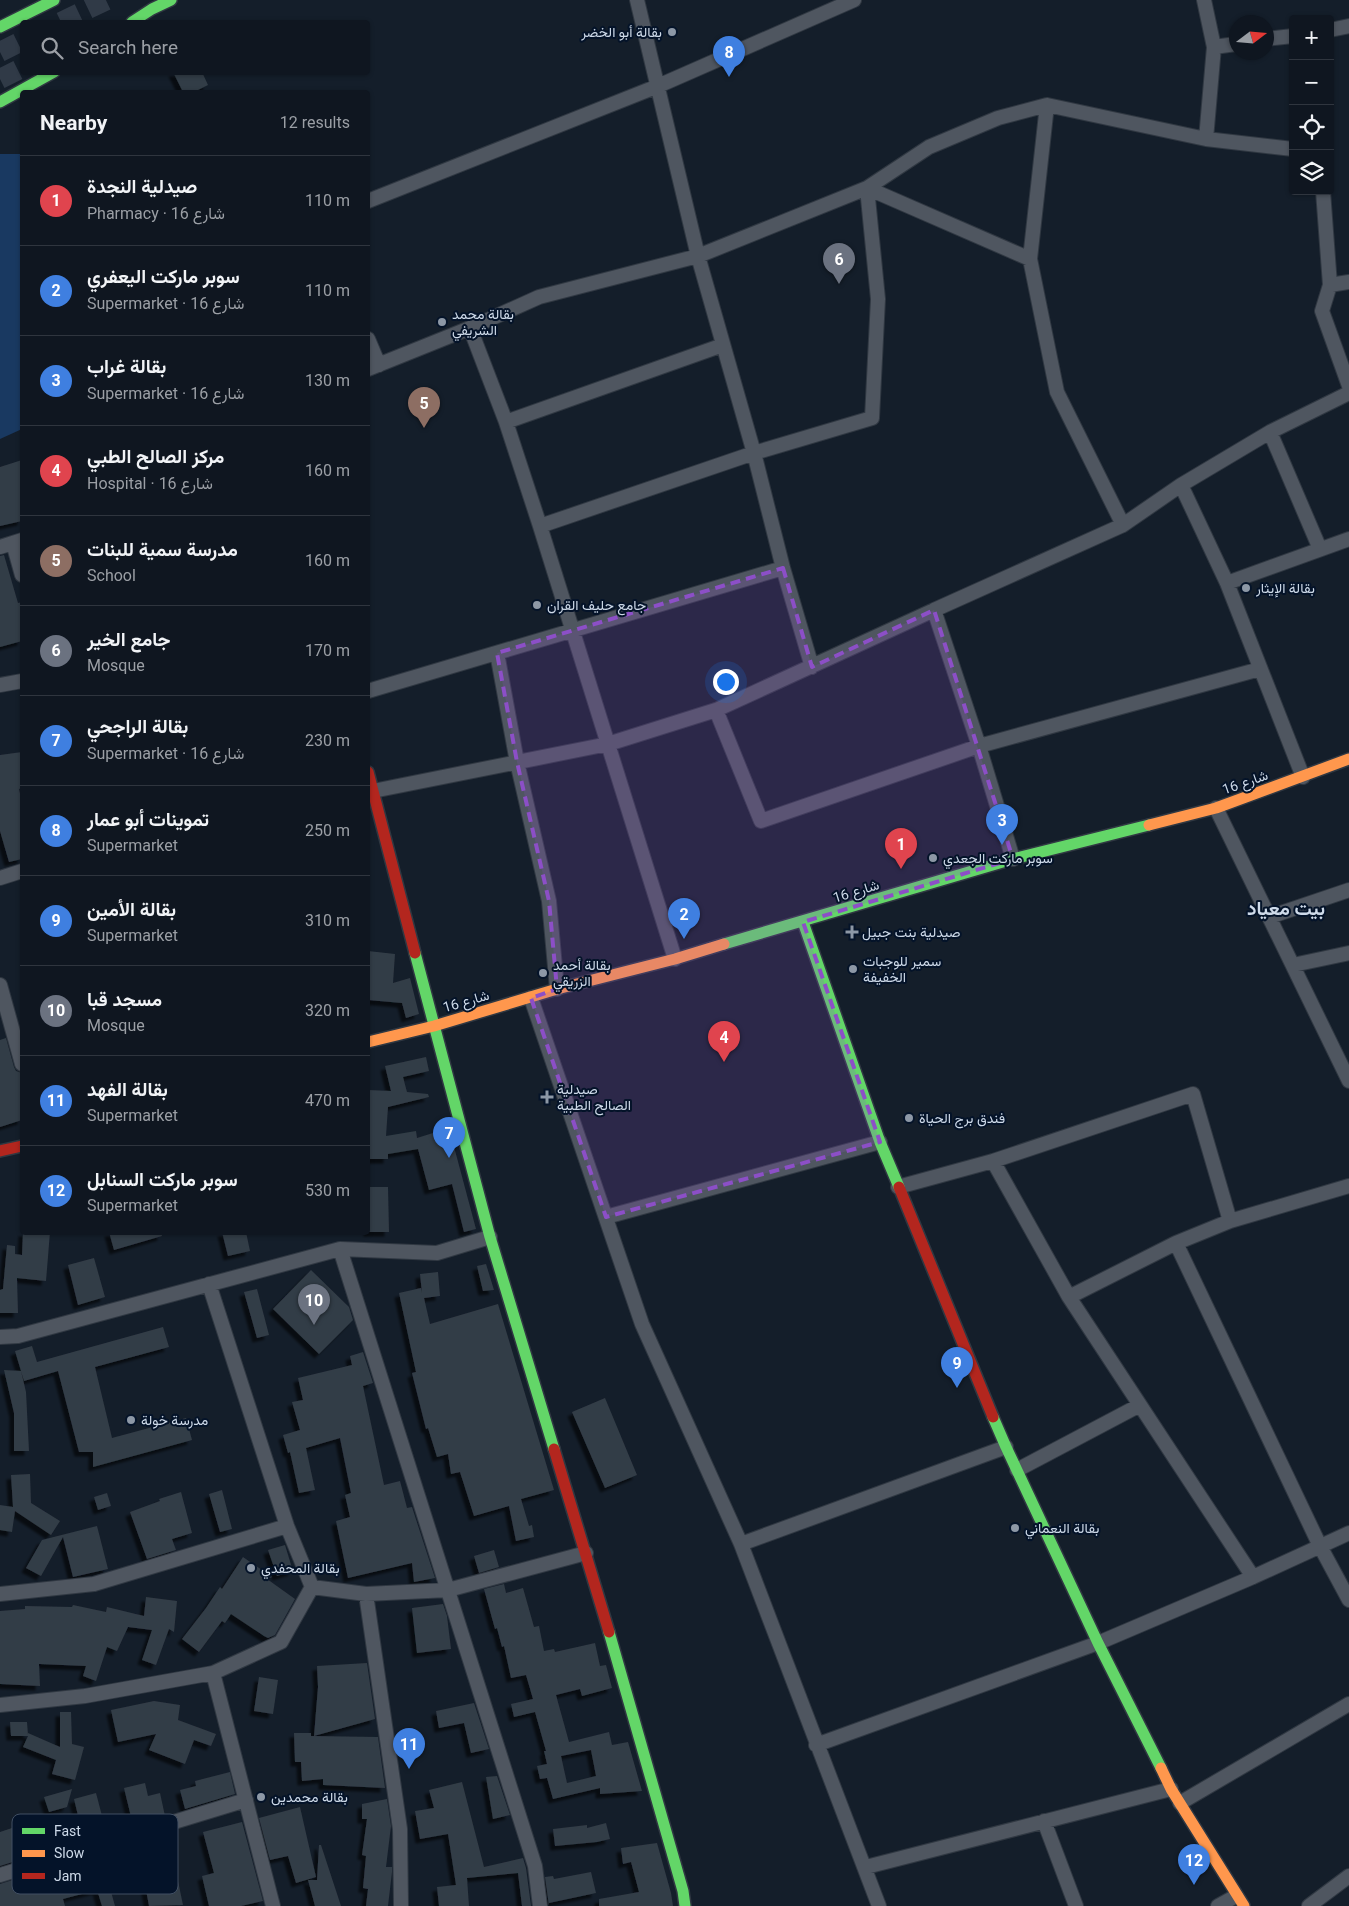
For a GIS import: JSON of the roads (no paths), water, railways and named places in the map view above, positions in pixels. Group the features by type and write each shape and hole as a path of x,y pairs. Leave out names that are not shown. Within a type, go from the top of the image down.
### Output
{"street":[{"path":"0,27 54,0"},
{"path":"135,20 171,0"},
{"path":"637,0 698,256 812,667"},
{"path":"370,200 658,86 854,0"},
{"path":"1204,0 1214,47 1206,139"},
{"path":"1334,29 1349,26"},
{"path":"1274,38 1289,36"},
{"path":"1214,47 1229,45"},
{"path":"22,90 49,75"},
{"path":"0,102 20,91"},
{"path":"1047,105 1030,259 1057,392 1123,525"},
{"path":"370,350 373,367 470,328 539,297 698,256 867,188 928,147 998,118 1047,105 1206,139 1289,149"},
{"path":"867,188 1030,259"},
{"path":"540,526 754,453 872,418 878,299 867,188"},
{"path":"1323,195 1330,285 1322,311 1349,386"},
{"path":"1330,285 1349,282"},
{"path":"470,328 506,422 574,630 675,959"},
{"path":"506,422 723,345"},
{"path":"685,1906 680,1882 586,1553 490,1237 370,792 608,744 716,710 1123,525 1181,485 1270,432 1349,393"},
{"path":"1270,432 1320,549"},
{"path":"1181,485 1227,583 1303,777"},
{"path":"1227,583 1349,539"},
{"path":"12,544 20,569"},
{"path":"370,690 783,568"},
{"path":"934,610 979,746 1013,859"},
{"path":"497,653 516,762 549,901 556,989"},
{"path":"716,710 761,821 979,746 1260,669"},
{"path":"0,685 20,680"},
{"name":"شارع 16","path":"370,1042 434,1026 556,989 675,959 1013,859 1216,808 1349,759"},
{"path":"1216,808 1349,1081"},
{"path":"0,878 20,872"},
{"path":"1270,917 1349,890"},
{"path":"803,922 880,1142 1006,1447 1098,1643 1171,1789 1240,1901 1218,1906"},
{"path":"1293,965 1349,953"},
{"path":"0,985 20,1057"},
{"path":"531,998 642,1324 741,1544 816,1745 866,1868 879,1906"},
{"path":"898,1187 993,1161 1193,1094 1230,1221"},
{"path":"606,1217 880,1142"},
{"path":"0,1151 20,1146"},
{"path":"993,1161 1069,1297 1254,1577"},
{"path":"1069,1297 1176,1243 1230,1221 1349,1186"},
{"path":"0,1337 18,1336 340,1249 437,1254 490,1237"},
{"path":"1176,1243 1320,1546 1349,1600"},
{"path":"340,1249 535,1866 540,1906"},
{"path":"209,1284 287,1526 312,1587"},
{"path":"1017,1470 1140,1405"},
{"path":"741,1544 1006,1447"},
{"path":"0,1594 94,1584 287,1526"},
{"path":"816,1745 1098,1643 1254,1577 1349,1533"},
{"path":"312,1587 366,1594 448,1590 586,1553"},
{"path":"0,1705 85,1696 213,1673 281,1642 312,1587"},
{"path":"366,1594 400,1829 401,1906"},
{"path":"213,1673 273,1906"},
{"path":"1180,1803 1349,1704"},
{"path":"866,1868 1171,1789"},
{"path":"178,1821 246,1800"},
{"path":"1044,1822 1076,1906"},
{"path":"0,1875 12,1871"},
{"path":"1309,1906 1349,1876"}],"tunnel":[{"path":"65,20 107,0"},
{"path":"0,52 20,42"},
{"path":"0,79 20,69"}],"place":[{"name":"بقالة أبو الخضر","path":"672,32"},
{"name":"تموينات أبو عمار","path":"729,77"},
{"name":"جامع الخير","path":"839,284"},
{"name":"بقالة محمد الشريفي","path":"442,322"},
{"name":"مدرسة سمية للبنات","path":"424,428"},
{"name":"بقالة الإيثار","path":"1246,588"},
{"name":"جامع حليف القران","path":"537,605"},
{"name":"بقالة غراب","path":"1002,845"},
{"name":"سوبر ماركت الجعدي","path":"933,858"},
{"name":"صيدلية النجدة","path":"901,869"},
{"name":"صيدلية بنت جبيل","path":"852,932"},
{"name":"سوبر ماركت اليعفري","path":"684,939"},
{"name":"سمير للوجبات الخفيفة","path":"853,969"},
{"name":"بقالة أحمد الزريقي","path":"543,973"},
{"name":"مركز الصالح الطبي","path":"724,1062"},
{"name":"صيدلية الصالح الطبية","path":"547,1097"},
{"name":"فندق برج الحياة","path":"909,1118"},
{"name":"بقالة الراجحي","path":"449,1158"},
{"name":"مسجد قبا","path":"314,1325"},
{"name":"بقالة الأمين","path":"957,1388"},
{"name":"مدرسة خولة","path":"131,1420"},
{"name":"بقالة النعماني","path":"1015,1528"},
{"name":"بقالة المحفدي","path":"251,1568"},
{"name":"بقالة الفهد","path":"409,1769"},
{"name":"بقالة محمدين","path":"261,1797"},
{"name":"سوبر ماركت السنابل","path":"1194,1885"}],"district":[{"name":"بيت معياد","path":"1286,908"}]}
